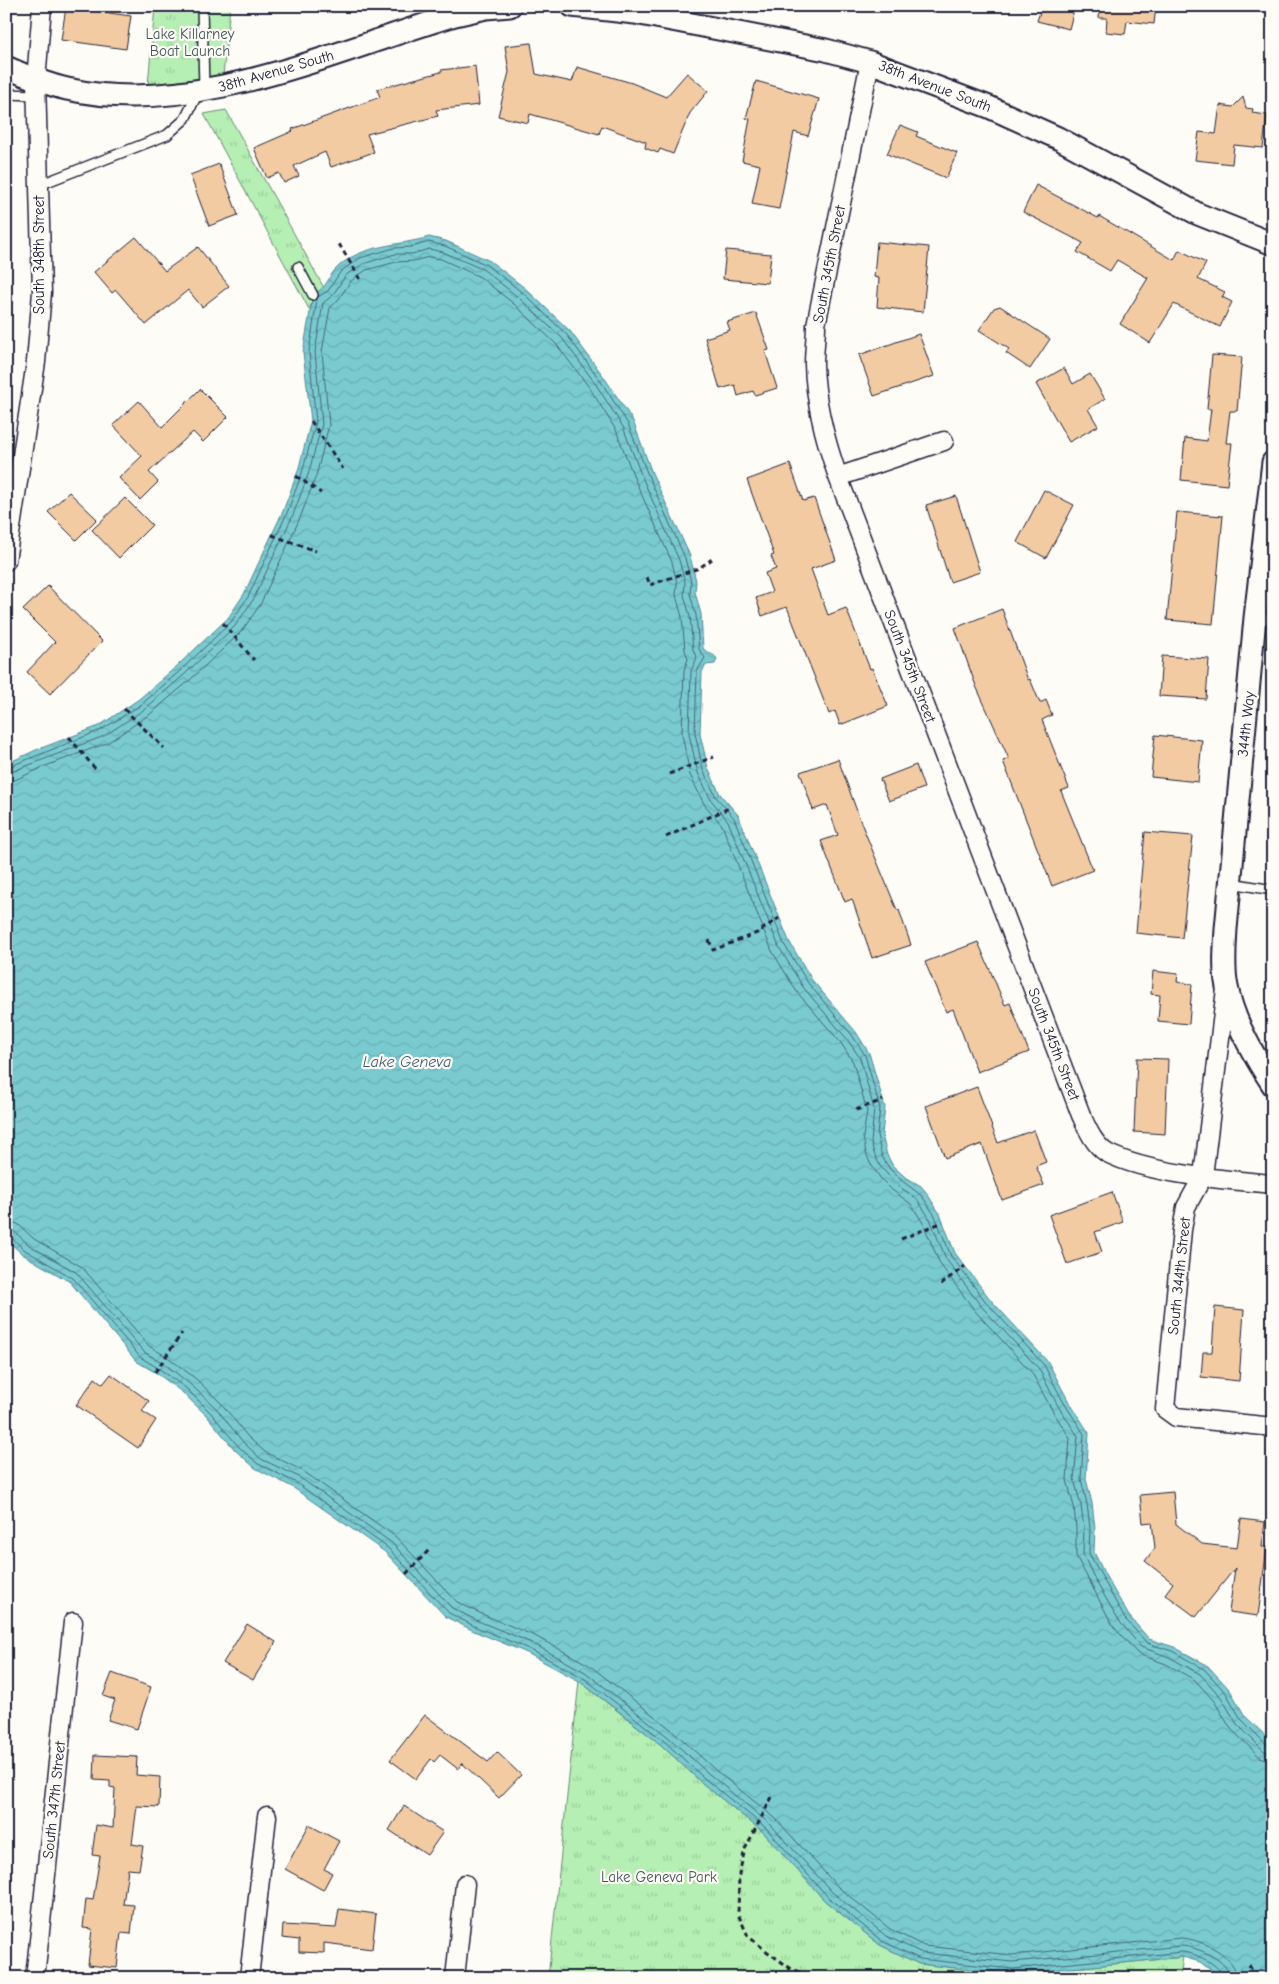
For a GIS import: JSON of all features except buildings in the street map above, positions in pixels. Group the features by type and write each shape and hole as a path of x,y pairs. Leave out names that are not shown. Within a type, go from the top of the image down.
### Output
{"street":[{"name":"South 348th Street","path":"6,561 40,324 42,292 37,88 42,6"},
{"name":"38th Avenue South","path":"6,67 37,88 67,89 128,96 161,96 202,91 270,74 456,15 486,8 510,6"},
{"name":"38th Avenue South","path":"572,6 635,13 826,50 870,62 981,104 1058,138 1198,214 1273,244"},
{"name":"South 345th Street","path":"870,62 816,325 814,364 818,402 825,439 838,477 1081,1115 1090,1133 1106,1152 1146,1166 1203,1176 1273,1184"},
{"path":"838,477 944,441"},
{"name":"344th Way","path":"1273,462 1264,619 1230,883 1226,929 1227,986 1233,1009 1273,1085"},
{"name":"South 344th Street","path":"1227,986 1203,1176 1186,1207 1182,1230 1165,1409 1176,1417 1273,1427"},
{"name":"South 347th Street","path":"35,1978 73,1622"},
{"path":"249,1978 266,1816"},
{"path":"455,1978 465,1884"}],"lane":[{"path":"39,184 168,134 185,119 202,91 202,6"},
{"path":"6,94 37,88"},
{"path":"298,267 313,295"},
{"path":"1230,883 1273,890"}],"path":[{"path":"339,244 360,279"},
{"path":"311,421 343,469"},
{"path":"296,476 321,493"},
{"path":"272,535 316,551"},
{"path":"647,577 650,586 699,568 712,559"},
{"path":"223,622 254,660"},
{"path":"124,709 164,748"},
{"path":"69,737 97,770"},
{"path":"669,774 714,757"},
{"path":"666,837 731,807"},
{"path":"709,940 713,950 757,934 779,918"},
{"path":"856,1110 883,1100"},
{"path":"901,1238 943,1222"},
{"path":"941,1284 965,1266"},
{"path":"155,1372 182,1333"},
{"path":"406,1574 429,1550"},
{"path":"772,1797 745,1850 739,1874 738,1914 748,1936 764,1950 790,1968 814,1978"},
{"path":"1249,1965 1256,1978"},
{"path":"784,1978 790,1968"}],"green space":[{"name":"Lake Killarney Boat Launch","path":"155,6 230,6 223,76 148,85"},
{"path":"226,110 324,288 313,295 310,311 204,114"},
{"name":"Lake Geneva Park","path":"579,1681 660,1744 702,1783 763,1832 825,1901 880,1945 919,1964 1012,1974 1183,1957 1180,1978 548,1978"}],"water":[{"name":"Lake Geneva","path":"429,237 446,241 490,261 526,289 570,331 633,421 652,473 690,556 696,581 695,592 701,614 703,648 717,659 715,664 706,665 702,672 700,734 708,768 720,794 738,815 789,941 812,980 856,1032 869,1053 885,1107 882,1135 887,1155 893,1166 904,1176 921,1186 926,1192 940,1214 955,1253 990,1299 1048,1362 1068,1400 1089,1433 1086,1479 1092,1503 1095,1528 1094,1552 1129,1616 1149,1639 1174,1647 1207,1665 1230,1690 1245,1716 1273,1743 1273,1978 1221,1978 1200,1962 1183,1957 1012,1974 919,1964 880,1945 825,1901 763,1832 702,1783 660,1744 617,1710 579,1681 527,1653 446,1617 385,1552 292,1487 255,1468 235,1450 207,1416 183,1393 158,1374 136,1361 70,1282 22,1254 6,1239 6,764 36,750 99,726 139,699 228,618 244,594 283,511 298,471 311,421 303,352 313,295 325,285 338,267 358,254"}]}
